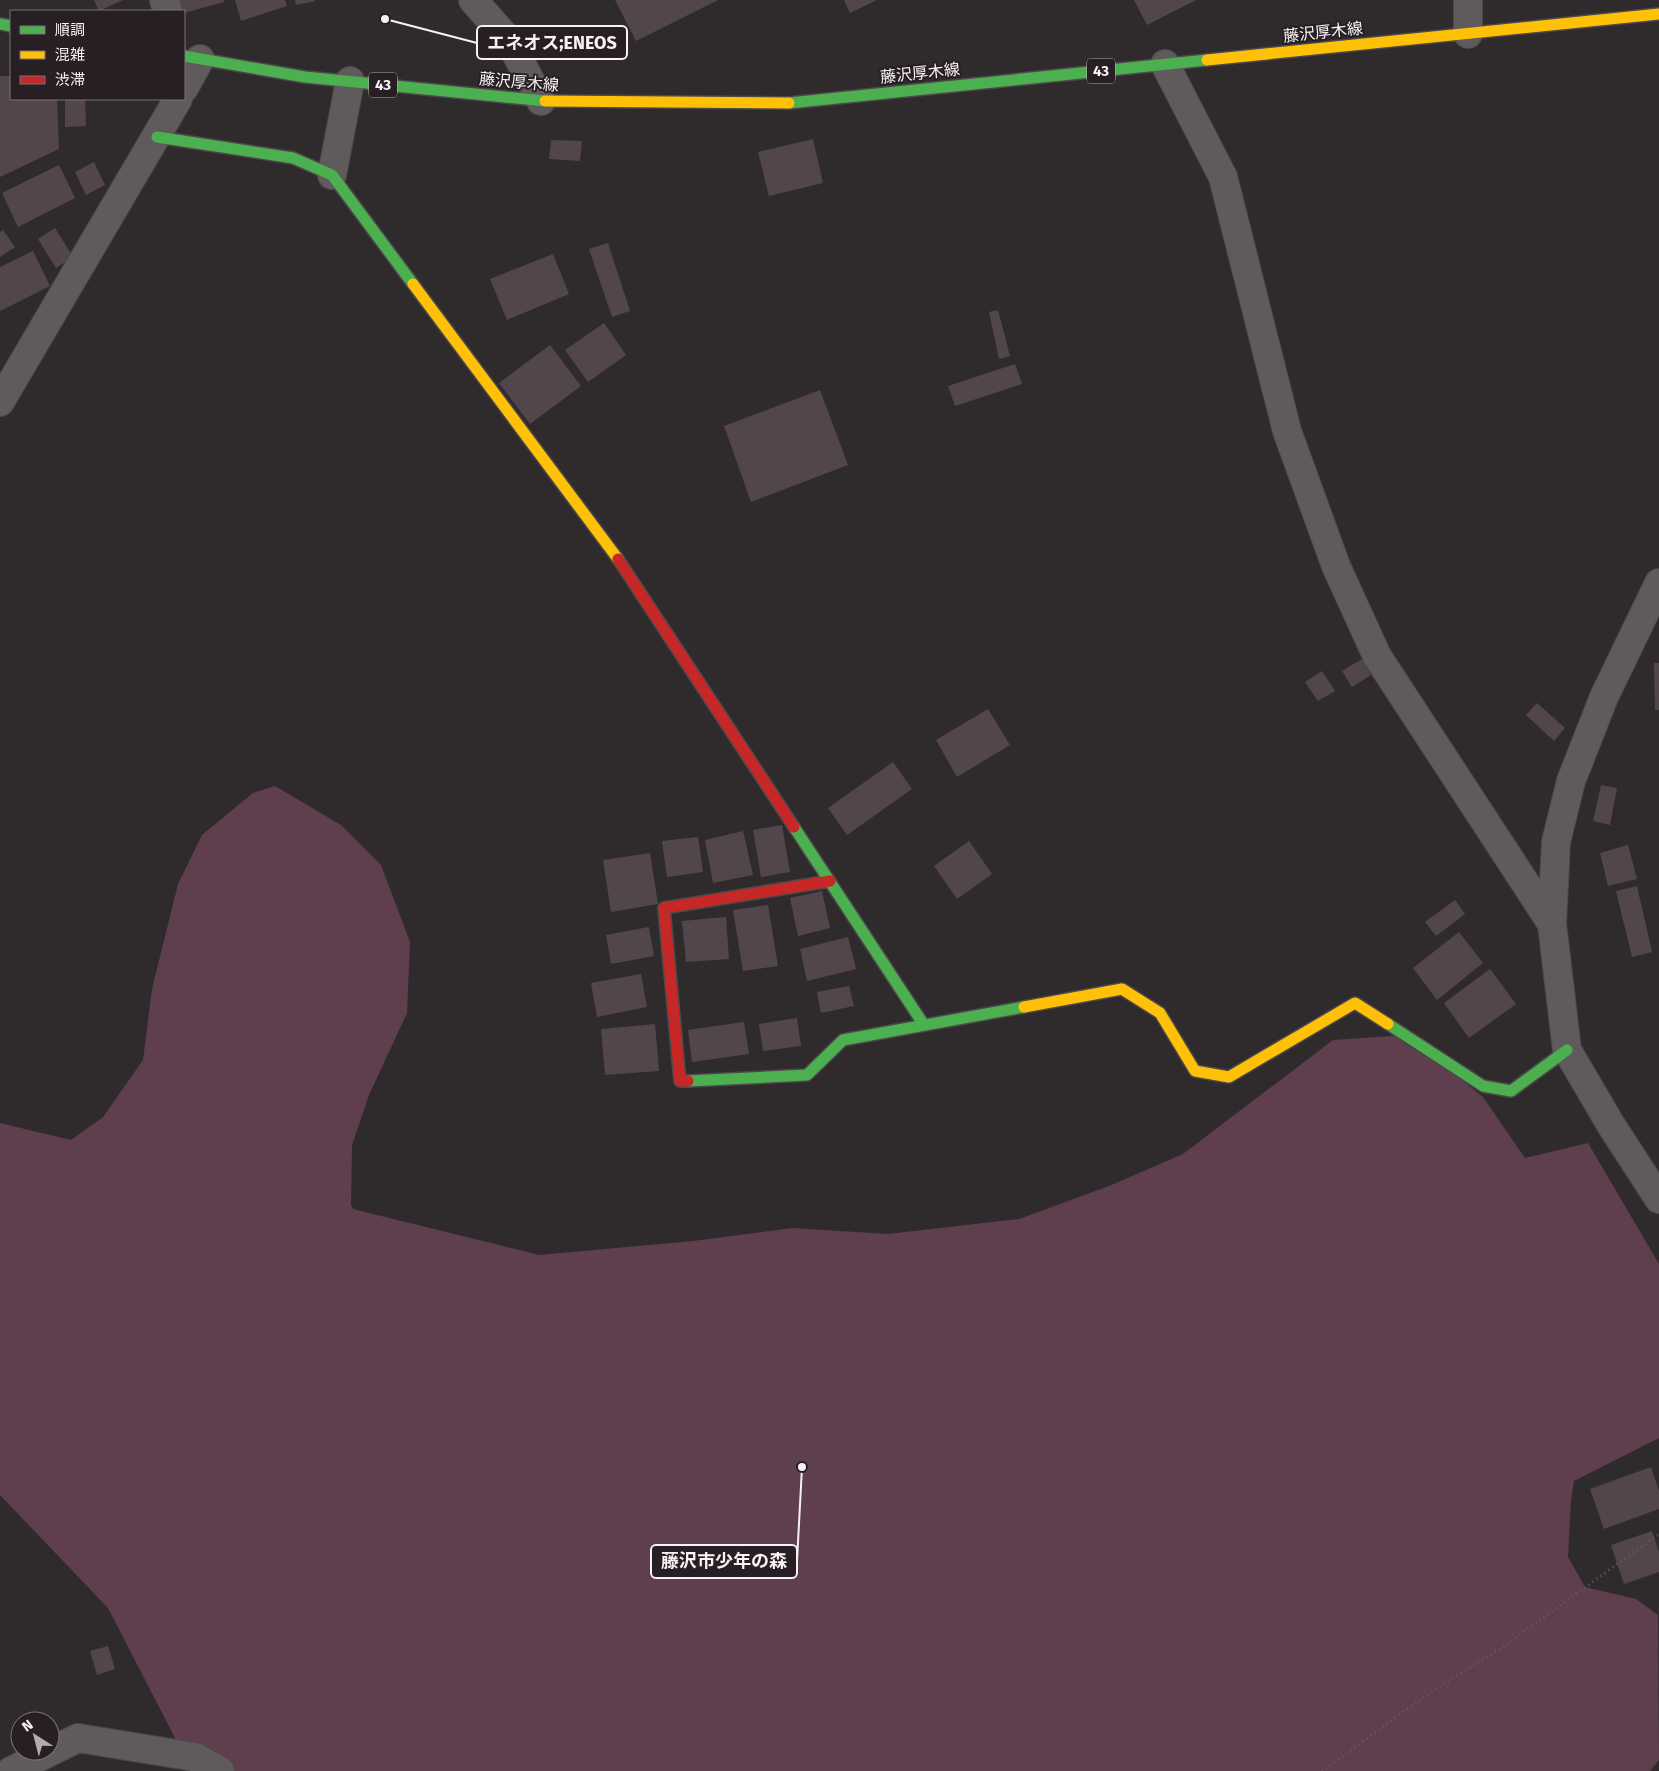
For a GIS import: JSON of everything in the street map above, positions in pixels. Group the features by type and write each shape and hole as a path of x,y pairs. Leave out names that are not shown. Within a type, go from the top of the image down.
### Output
{"street":[{"path":"473,0 510,42 541,101"},
{"path":"1468,0 1468,34"},
{"name":"藤沢厚木線","path":"192,57 305,77 541,101 787,103 1659,14"},
{"path":"185,84 192,57"},
{"path":"1165,64 1223,177 1287,431 1336,566 1377,656 1552,924"},
{"path":"332,174 350,82"},
{"path":"0,402 177,100"},
{"path":"157,137 293,158 332,174 624,568 924,1025"},
{"path":"1659,583 1604,697 1570,781 1556,842 1552,924 1567,1050 1611,1125 1659,1199"},
{"path":"830,881 664,908 680,1081 807,1075 843,1040 1122,989 1160,1013 1195,1071 1229,1077 1355,1003 1483,1086 1511,1090 1567,1050"},
{"path":"11,1771 78,1738 195,1757 220,1771"}],"path":[{"path":"1322,1771 1438,1687 1501,1648 1659,1534"}],"shaded area":[{"path":"275,786 341,825 381,865 410,942 407,1013 369,1095 352,1145 351,1205 353,1209 539,1255 693,1241 792,1228 888,1234 1019,1219 1109,1186 1183,1154 1333,1040 1406,1035 1483,1097 1525,1158 1588,1143 1659,1264 1659,1438 1574,1481 1568,1557 1585,1587 1636,1599 1658,1615 1659,1760 1650,1771 192,1771 108,1608 0,1495 0,1123 71,1140 103,1117 143,1060 152,989 178,884 202,835 253,793"}],"building":[{"path":"94,0 123,0 101,10 99,10"},
{"path":"178,0 224,0 224,2 185,13 185,10 181,10"},
{"path":"235,0 285,0 287,6 241,21"},
{"path":"295,0 315,0 315,1 296,5"},
{"path":"615,0 718,0 636,41"},
{"path":"844,0 877,0 850,13"},
{"path":"1134,0 1196,0 1147,25"},
{"path":"0,76 10,76 10,100 57,100 59,149 0,177"},
{"path":"65,100 85,100 86,126 65,127"},
{"path":"813,139 823,183 769,196 758,152"},
{"path":"551,140 582,141 580,161 549,159"},
{"path":"94,162 105,185 86,195 75,172"},
{"path":"59,165 75,198 18,227 2,193"},
{"path":"55,228 73,257 56,268 38,239"},
{"path":"3,230 15,247 0,257 0,232"},
{"path":"608,243 630,311 612,317 589,249"},
{"path":"33,251 50,286 0,311 0,267"},
{"path":"553,254 569,294 507,320 490,279"},
{"path":"998,310 1010,356 999,359 989,312"},
{"path":"604,323 626,355 588,382 565,350"},
{"path":"550,345 581,386 530,424 499,383"},
{"path":"1015,364 1022,384 955,406 948,386"},
{"path":"820,390 848,465 751,502 724,426"},
{"path":"1362,659 1371,675 1352,687 1342,671"},
{"path":"1654,663 1659,663 1659,710 1655,710"},
{"path":"1322,671 1335,691 1318,701 1305,682"},
{"path":"1537,703 1565,728 1554,741 1526,715"},
{"path":"988,709 1010,745 957,777 936,740"},
{"path":"893,762 912,789 847,835 828,808"},
{"path":"1601,785 1617,788 1610,825 1593,821"},
{"path":"782,825 790,872 761,877 753,830"},
{"path":"743,831 753,875 713,883 705,840"},
{"path":"698,837 703,872 667,877 662,841"},
{"path":"969,841 992,874 957,899 934,866"},
{"path":"1628,845 1637,879 1608,886 1600,853"},
{"path":"650,853 658,904 611,912 603,860"},
{"path":"1637,886 1652,952 1632,957 1616,891"},
{"path":"822,891 830,928 798,936 790,898"},
{"path":"1455,900 1465,914 1436,936 1425,922"},
{"path":"768,905 778,966 743,971 733,910"},
{"path":"726,917 729,959 686,962 682,921"},
{"path":"649,927 654,956 611,964 606,935"},
{"path":"1459,932 1483,963 1437,1000 1413,968"},
{"path":"848,937 856,969 807,981 800,949"},
{"path":"1490,969 1516,1004 1469,1038 1444,1003"},
{"path":"641,974 647,1007 597,1017 591,983"},
{"path":"849,986 854,1006 821,1013 817,992"},
{"path":"797,1018 801,1046 763,1051 759,1024"},
{"path":"744,1022 749,1054 692,1062 688,1030"},
{"path":"655,1024 659,1071 605,1075 601,1029"},
{"path":"1651,1467 1659,1491 1659,1509 1604,1529 1590,1489"},
{"path":"1652,1531 1659,1552 1659,1572 1624,1584 1611,1545"},
{"path":"108,1646 115,1669 97,1675 90,1651"}],"traffic: fast":[{"path":"0,24 10,26"},
{"path":"185,56 305,77 545,101"},
{"path":"789,103 1207,60"},
{"path":"157,137 293,158 332,175 413,284"},
{"path":"794,827 924,1025"},
{"path":"688,1081 807,1075 843,1040 1024,1007"},
{"path":"1388,1024 1483,1086 1511,1091 1567,1050"}],"traffic: slow":[{"path":"1207,60 1659,14"},
{"path":"545,101 789,103"},
{"path":"413,284 618,559"},
{"path":"1024,1007 1122,989 1160,1013 1195,1071 1229,1077 1355,1003 1388,1024"}],"traffic: jam":[{"path":"618,559 794,827"},
{"path":"688,1081 680,1081 664,908 830,881"}],"place":[{"name":"エネオス;ENEOS","path":"385,19"},
{"name":"藤沢市少年の森","path":"802,1467"}]}
